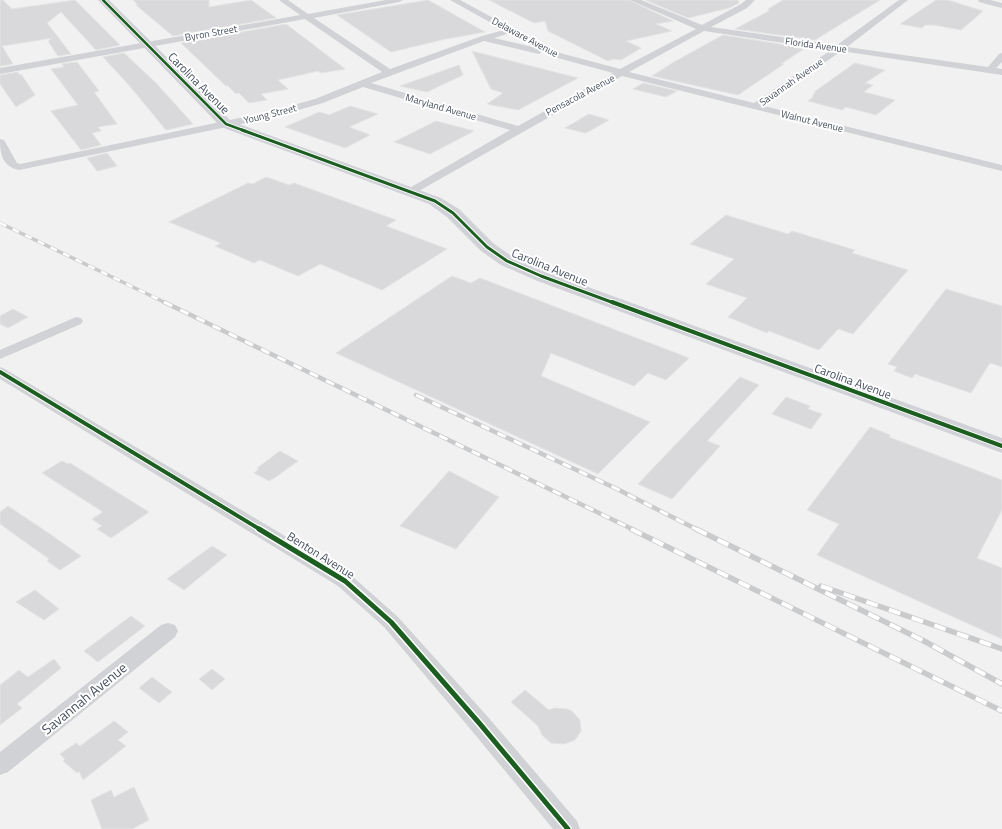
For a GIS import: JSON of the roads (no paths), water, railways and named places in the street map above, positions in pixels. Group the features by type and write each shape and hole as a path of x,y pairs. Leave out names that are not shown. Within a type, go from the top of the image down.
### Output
{"street":[{"name":"Carolina Avenue","path":"103,0 226,124 435,201 453,213 487,247 507,261 541,276 1002,446"},
{"path":"283,0 389,73"},
{"name":"Byron Street","path":"0,71 399,0"},
{"name":"Delaware Avenue","path":"454,0 513,30 557,55 622,73"},
{"name":"Florida Avenue","path":"634,0 702,28 1002,72"},
{"name":"Pensacola Avenue","path":"410,192 500,142 518,129 744,6 751,0"},
{"name":"Savannah Avenue","path":"756,107 875,23 904,0"},
{"path":"982,0 1002,6"},
{"name":"Young Street","path":"0,142 13,165 19,167 270,115 312,103 484,38 513,30"},
{"path":"484,38 557,55"},
{"path":"990,70 1002,56"},
{"name":"Walnut Avenue","path":"622,73 1002,168"},
{"name":"Maryland Avenue","path":"363,84 518,129"},
{"path":"0,355 76,321"},
{"name":"Benton Avenue","path":"0,372 345,581 391,622 480,724 568,829"},
{"name":"Savannah Avenue","path":"0,765 168,631"}],"railway":[{"path":"0,223 166,303"},
{"path":"164,302 634,530"},
{"path":"416,395 615,488 697,529"},
{"path":"631,529 1002,711"},
{"path":"697,529 924,641 1002,684"},
{"path":"821,586 1002,649"}]}
